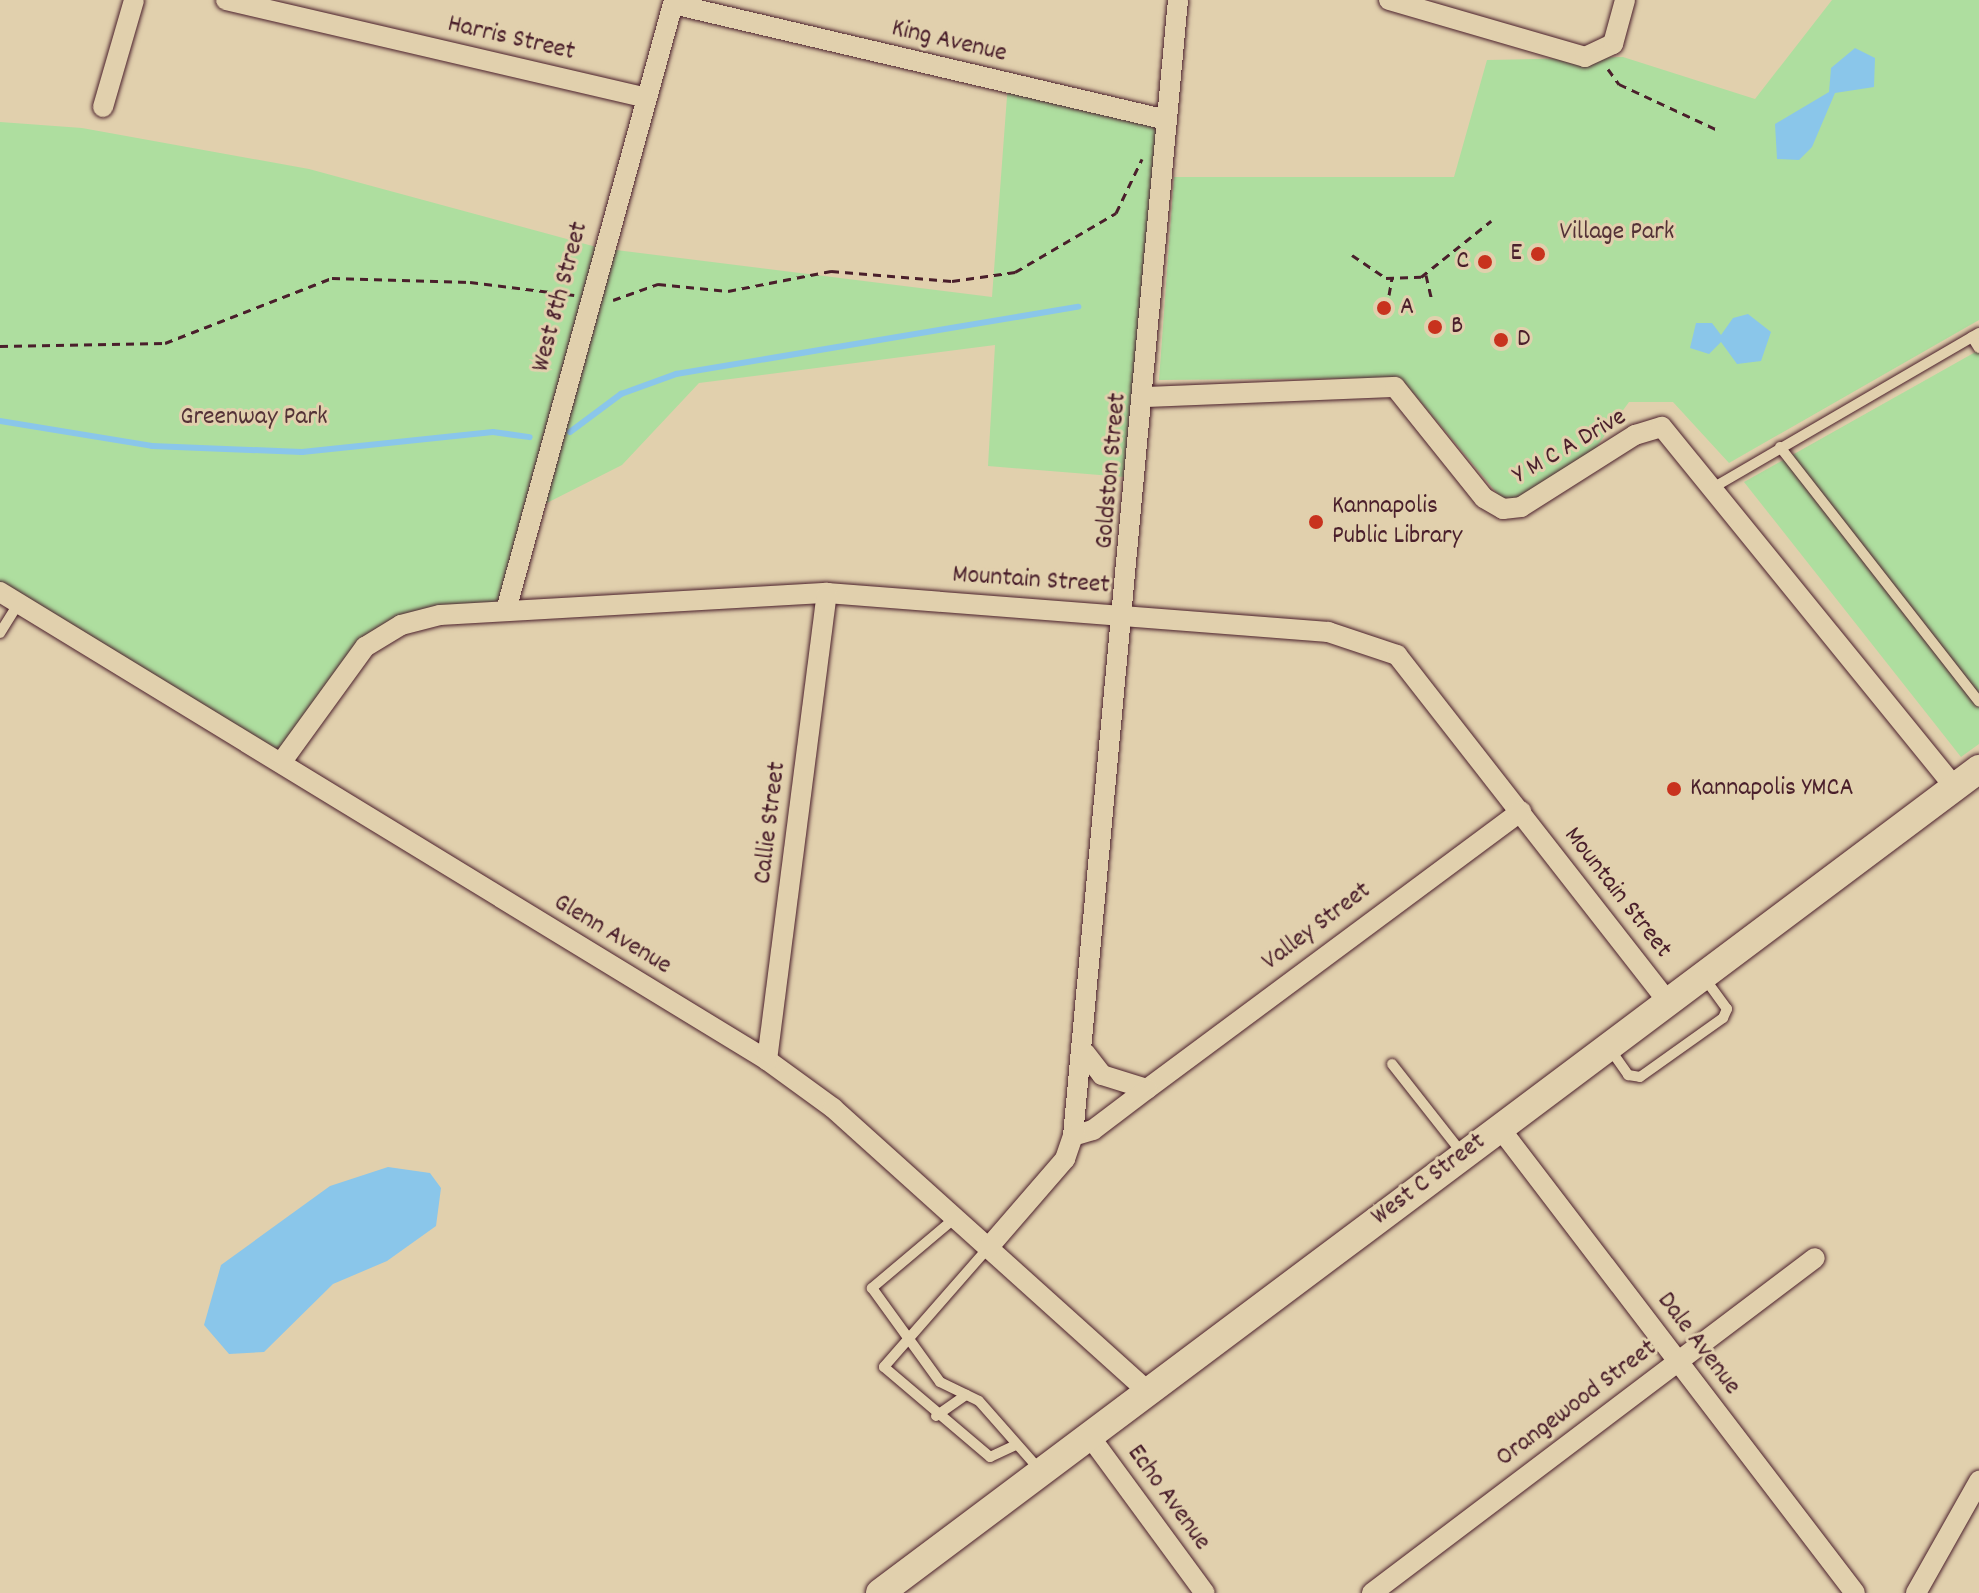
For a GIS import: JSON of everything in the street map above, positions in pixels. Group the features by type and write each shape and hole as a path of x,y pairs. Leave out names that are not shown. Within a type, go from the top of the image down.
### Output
{"main road":[{"name":"West C Street","path":"880,1593 1088,1434 1979,769"}],"street":[{"path":"103,107 134,0"},
{"name":"Harris Street","path":"226,0 644,97"},
{"name":"Goldston Street","path":"1073,1136 1085,1053 1178,0"},
{"path":"1389,0 1585,57 1602,54 1613,44 1625,0"},
{"name":"West 8th Street","path":"506,610 587,297 673,2"},
{"name":"King Avenue","path":"673,2 1167,120"},
{"name":"Y M C A Drive","path":"1144,397 1395,387 1484,498 1503,509 1521,507 1635,435 1662,427 1716,486 1955,787"},
{"name":"Glenn Avenue","path":"0,592 283,760 767,1060 833,1108 1147,1391"},
{"name":"Mountain Street","path":"283,760 365,647 401,625 506,610 827,593 1125,613 1369,641 1414,674 1667,1001"},
{"name":"Callie Street","path":"767,1060 827,593"},
{"name":"Valley Street","path":"1073,1136 1093,1130 1521,811"},
{"path":"1085,1053 1102,1075 1147,1089"},
{"name":"Dale Avenue","path":"1499,1127 1855,1593"},
{"path":"988,1248 1065,1159 1073,1136"},
{"name":"Orangewood Street","path":"1372,1593 1815,1258"},
{"name":"Echo Avenue","path":"1088,1434 1205,1593"},
{"path":"1916,1593 1979,1481"}],"lane":[{"path":"1716,486 1976,335 1979,348"},
{"path":"1780,447 1979,702"},
{"path":"0,633 19,603"},
{"path":"1608,1045 1628,1075 1640,1077 1723,1018 1727,1009 1702,975"},
{"path":"1392,1064 1463,1154"},
{"path":"955,1218 872,1288 940,1382 966,1395 1040,1470"},
{"path":"988,1248 884,1367 936,1416 953,1419 990,1457 1016,1445"},
{"path":"936,1416 966,1395"}],"path":[{"path":"1602,54 1619,84 1720,131"},
{"path":"0,346 165,343 315,282 346,277 619,300 672,283 728,291 831,271 952,281 1015,272 1107,221 1127,198 1148,148 1166,151"},
{"path":"1352,255 1392,278 1426,275 1491,221"},
{"path":"1426,275 1431,297"},
{"path":"1389,295 1392,278"}],"green space":[{"name":"Village Park","path":"1832,0 1979,0 1979,320 1729,463 1673,402 1629,402 1592,453 1518,498 1501,498 1401,378 1159,380 1174,177 1454,177 1487,60 1623,57 1755,99"},
{"name":"Greenway Park","path":"1008,83 1167,120 1137,478 988,466 995,345 699,383 622,465 531,511 506,610 429,618 365,647 283,760 0,592 0,122 82,128 309,169 600,248 992,297"},
{"path":"1979,350 1979,744 1961,757 1744,482"}],"water":[{"path":"1855,48 1875,58 1874,87 1835,93 1812,147 1799,160 1777,159 1775,124 1829,92 1831,68"},
{"path":"1748,314 1771,332 1761,361 1737,364 1721,342 1709,354 1690,348 1696,323 1712,323 1721,335 1733,318"},
{"path":"388,1167 430,1173 441,1188 436,1226 387,1261 333,1284 264,1352 229,1354 204,1325 221,1265 330,1186"}],"waterway":[{"path":"570,432 621,394 676,374 1078,307"},
{"path":"0,421 152,446 302,452 493,432 530,437"}],"place":[{"name":"E","path":"1538,254"},
{"name":"C","path":"1485,262"},
{"name":"A","path":"1384,308"},
{"name":"B","path":"1435,327"},
{"name":"D","path":"1501,340"},
{"name":"Kannapolis Public Library","path":"1316,522"},
{"name":"Kannapolis YMCA","path":"1674,789"}]}
